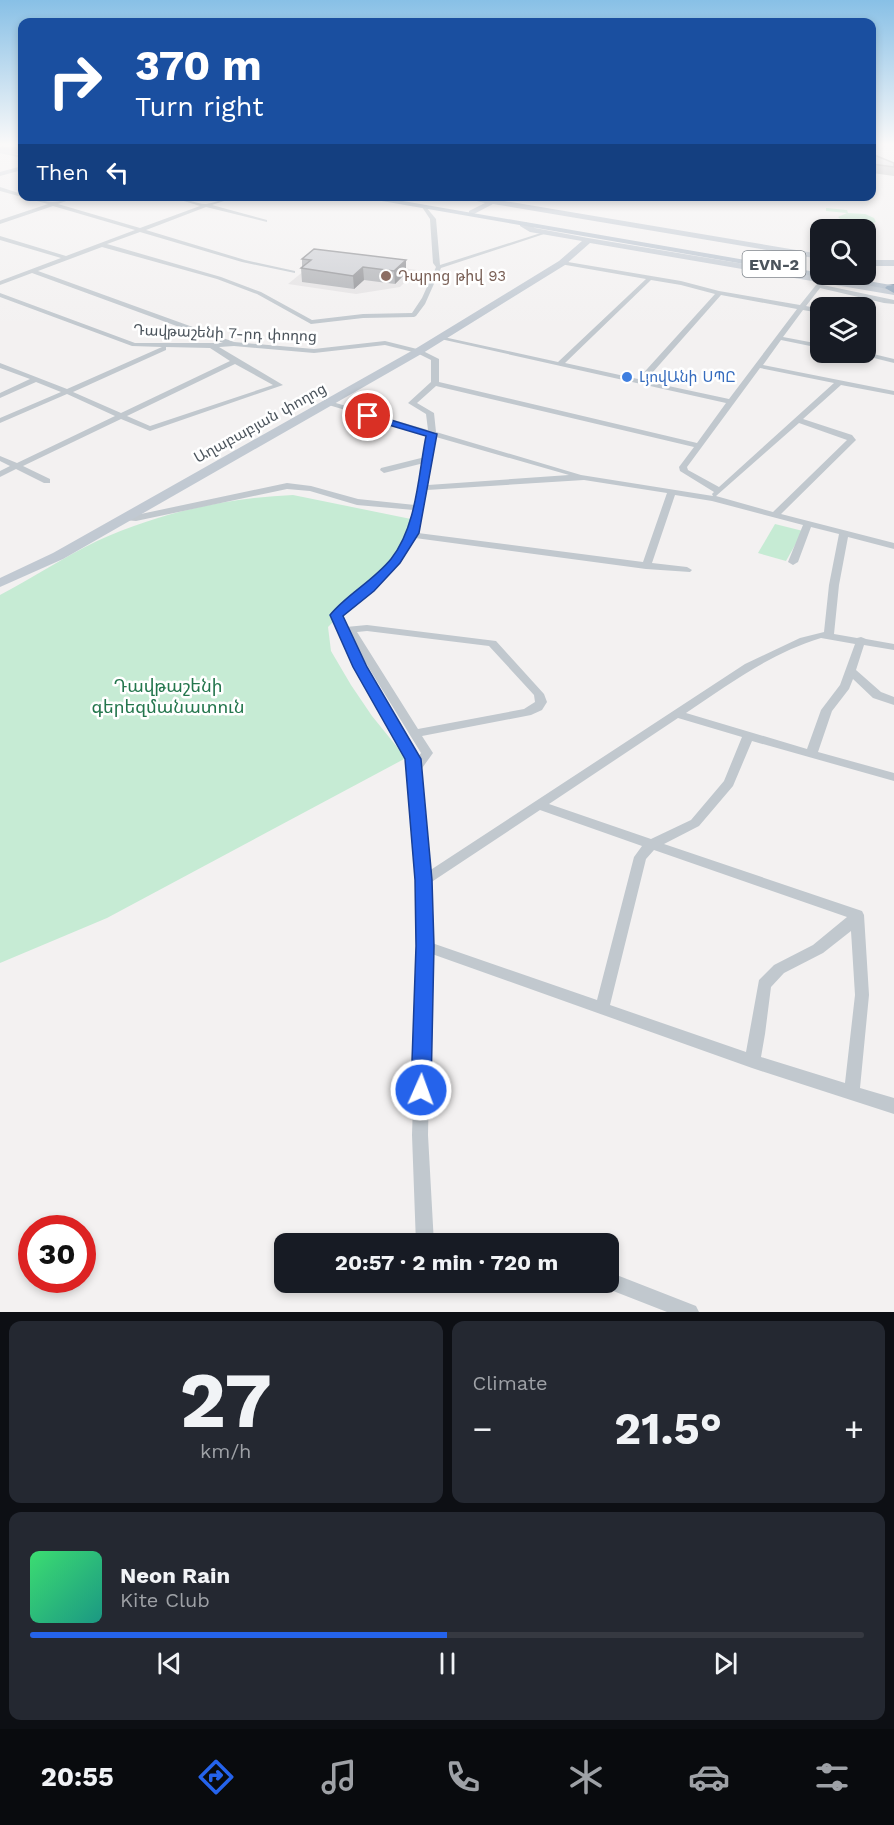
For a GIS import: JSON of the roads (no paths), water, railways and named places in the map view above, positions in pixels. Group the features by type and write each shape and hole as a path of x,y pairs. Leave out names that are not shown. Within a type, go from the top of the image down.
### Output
{"main road":[{"name":"EVN-2","path":"409,205 893,287"},
{"name":"EVN-2","path":"429,205 726,258 810,277"},
{"path":"876,283 893,287"}],"street":[{"path":"0,222 52,205"},
{"path":"54,205 244,261 293,272"},
{"path":"472,213 485,205"},
{"path":"509,205 810,255"},
{"path":"0,283 204,206 265,221"},
{"path":"424,208 433,219 436,263 439,267"},
{"path":"566,229 563,224 574,216"},
{"path":"523,224 530,229 588,240 810,277"},
{"path":"103,245 219,278 260,293 311,322 363,316 414,315 430,290 433,277 439,267 545,232"},
{"path":"0,237 68,258"},
{"name":"Աղաբաբյան փողոց","path":"0,583 58,556 419,351 562,263 588,240"},
{"path":"562,263 681,283 719,293 810,309"},
{"path":"876,263 894,263"},
{"path":"33,271 234,344"},
{"path":"561,363 649,279"},
{"path":"715,494 684,471 683,467 817,285"},
{"path":"835,285 867,298 894,302"},
{"path":"875,285 893,287"},
{"path":"640,382 719,293"},
{"name":"Դավթաշենի 7-րդ փողոց","path":"0,295 134,345 234,344 315,351 385,342 419,351"},
{"path":"439,338 731,402"},
{"path":"780,338 810,344"},
{"path":"0,421 166,346"},
{"path":"0,365 120,414 150,429 279,385 212,346"},
{"path":"413,771 427,756 416,733 336,615 370,588 396,561 412,536 429,459 432,434 430,412 412,403 435,383 435,359 419,351"},
{"path":"876,357 894,361"},
{"path":"0,474 120,414 235,361"},
{"path":"759,366 894,393"},
{"path":"0,396 36,379"},
{"path":"715,494 840,382"},
{"path":"435,383 699,446"},
{"path":"326,403 584,477 672,491 715,494 808,524 894,546"},
{"path":"776,514 852,440 797,420"},
{"path":"0,458 47,481"},
{"path":"384,470 429,459"},
{"path":"423,488 584,477"},
{"path":"124,517 136,518 287,486 311,489 357,502 419,508"},
{"path":"646,566 672,491"},
{"path":"793,562 808,524"},
{"path":"829,635 834,585 844,533"},
{"path":"412,536 687,570"},
{"path":"347,630 385,630 492,644 538,694 541,702 538,707 527,712 416,733"},
{"path":"347,630 360,667 413,759 423,880 425,946 420,1135 424,1233"},
{"path":"423,880 749,666 804,640 829,635 894,647"},
{"path":"811,754 827,710 845,686 861,640"},
{"path":"850,671 877,695 894,701"},
{"path":"677,714 894,777"},
{"path":"602,1009 640,857 652,844 696,823 729,783 749,735"},
{"path":"538,805 857,915"},
{"path":"752,1061 764,984 779,969 818,949 845,928 857,915"},
{"path":"852,1093 862,995 857,915"},
{"path":"425,946 752,1061 894,1106"},
{"path":"619,1285 690,1312"}],"place":[{"name":"Դպրոց թիվ 93","path":"386,276"},
{"name":"ԼյովԱնի ՍՊԸ","path":"627,377"}],"park label":[{"name":"Դավթաշենի գերեզմանատուն","path":"168,695"}]}
